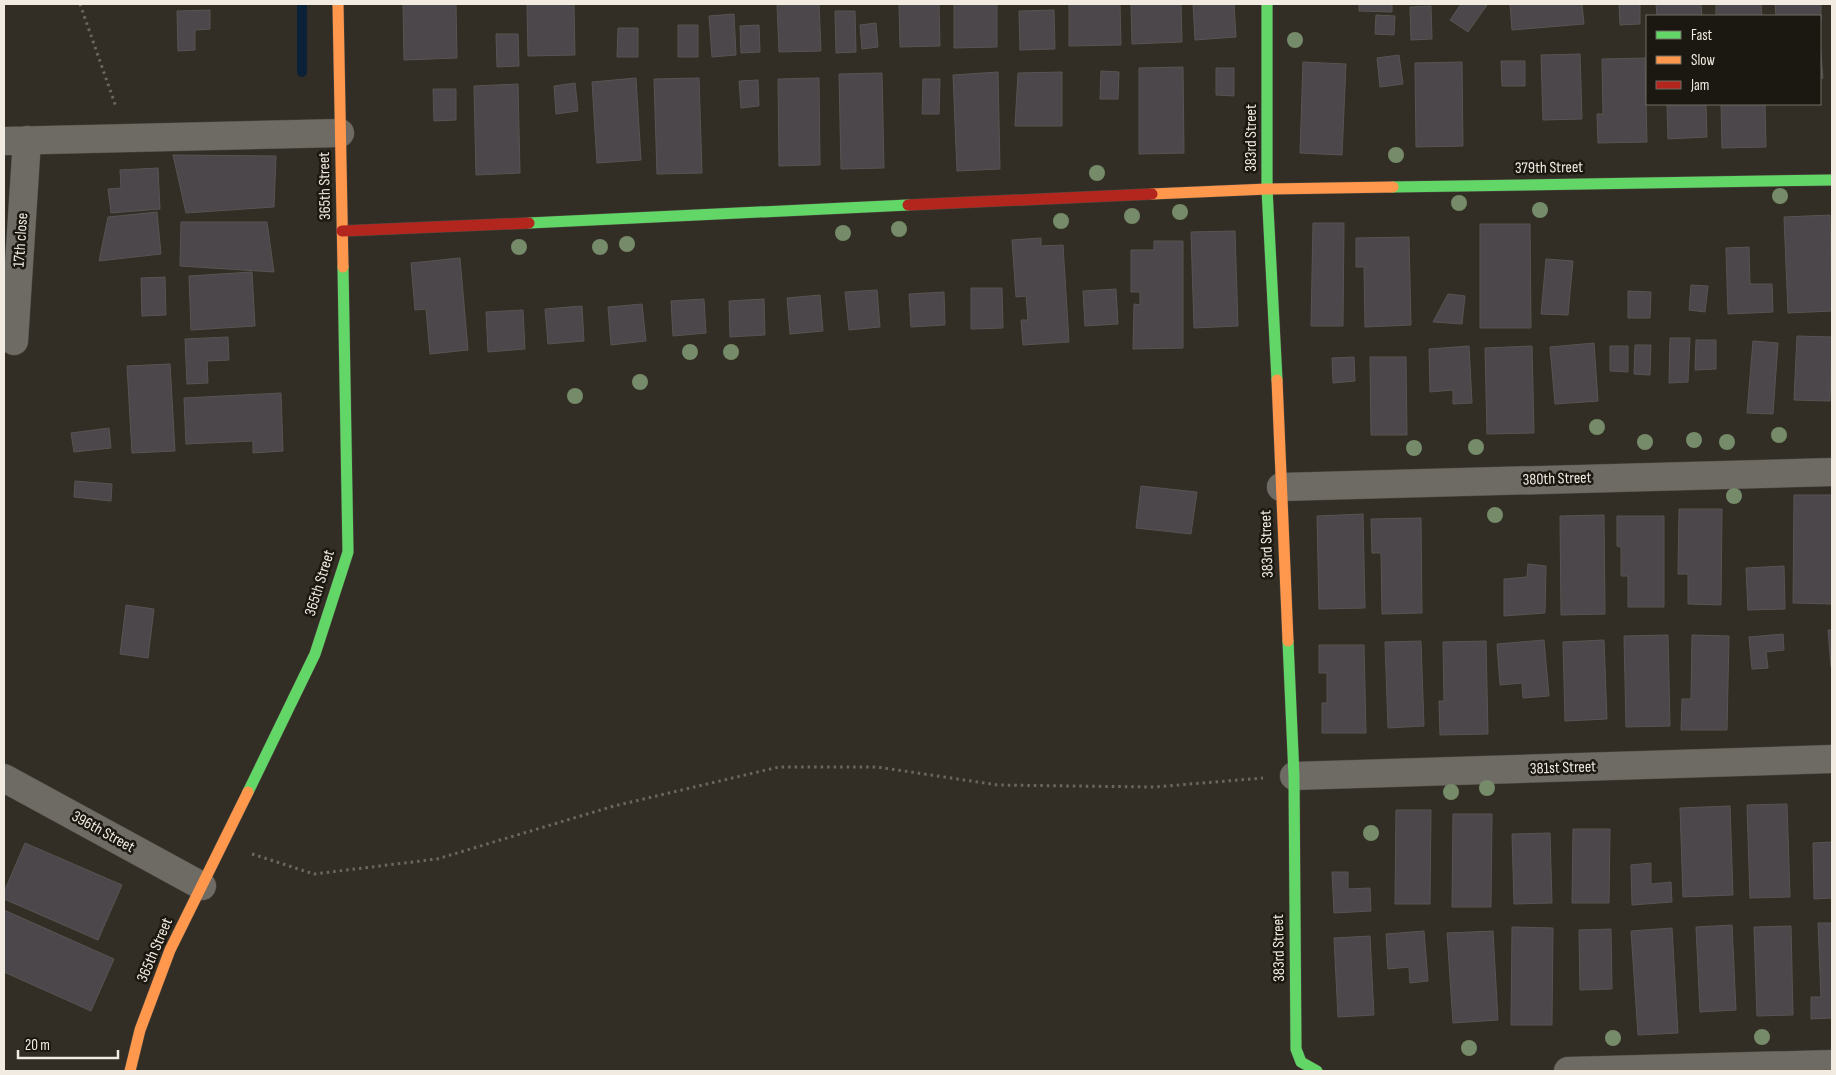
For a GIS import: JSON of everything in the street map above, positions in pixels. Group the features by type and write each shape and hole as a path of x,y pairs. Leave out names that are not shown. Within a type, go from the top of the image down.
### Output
{"street":[{"name":"365th Street","path":"130,1071 140,1030 170,950 315,654 348,552 338,4"},
{"name":"383rd Street","path":"1267,4 1267,189 1294,776 1296,1049 1301,1062 1317,1071"},
{"path":"16,141 340,132"},
{"name":"17th close","path":"14,341 16,141"},
{"name":"379th Street","path":"342,231 1267,189 1832,180"},
{"name":"380th Street","path":"1281,487 1832,472"},
{"name":"381st Street","path":"1294,776 1832,759"},
{"name":"396th Street","path":"4,778 202,886"},
{"path":"1568,1071 1677,1070 1832,1064"}],"path":[{"path":"80,4 126,137"},
{"path":"222,844 314,874 438,859 614,806 779,767 877,767 998,785 1154,787 1294,776"}],"building":[{"path":"403,4 456,4 457,58 404,60"},
{"path":"527,4 574,4 575,55 528,56"},
{"path":"777,4 819,4 821,51 779,52"},
{"path":"899,4 939,4 940,46 900,47"},
{"path":"954,4 997,4 997,47 954,48"},
{"path":"1069,4 1120,4 1121,45 1069,46"},
{"path":"1131,4 1181,4 1182,42 1132,44"},
{"path":"1193,4 1234,4 1236,37 1195,40"},
{"path":"1359,4 1392,4 1392,12 1359,11"},
{"path":"1461,4 1487,5 1468,32 1450,20"},
{"path":"1510,4 1582,4 1584,24 1512,30"},
{"path":"1619,4 1640,4 1640,24 1620,25"},
{"path":"1656,4 1701,4 1702,15 1657,15"},
{"path":"1716,4 1761,4 1762,15 1716,15"},
{"path":"1775,4 1821,4 1821,15 1776,15"},
{"path":"1431,6 1432,39 1411,40 1410,7"},
{"path":"210,10 210,29 195,30 195,50 178,51 177,11"},
{"path":"1054,10 1055,49 1020,50 1019,11"},
{"path":"835,11 855,11 856,52 836,53"},
{"path":"734,14 736,55 712,57 709,16"},
{"path":"1376,15 1395,16 1394,35 1375,34"},
{"path":"876,23 878,47 862,49 860,25"},
{"path":"678,25 698,25 698,57 678,57"},
{"path":"759,25 760,52 741,53 740,26"},
{"path":"618,28 638,28 638,57 617,57"},
{"path":"496,34 518,34 519,66 497,67"},
{"path":"1580,54 1582,119 1543,120 1541,55"},
{"path":"1399,55 1403,84 1380,87 1377,58"},
{"path":"1821,55 1823,78 1821,79"},
{"path":"1645,58 1647,142 1598,143 1597,114 1603,114 1602,59"},
{"path":"1501,61 1525,61 1525,86 1502,86"},
{"path":"1303,62 1346,64 1342,155 1300,153"},
{"path":"1462,62 1463,146 1416,147 1415,63"},
{"path":"1183,67 1184,153 1139,154 1139,68"},
{"path":"1216,68 1234,68 1234,96 1216,95"},
{"path":"1101,71 1119,72 1118,99 1100,99"},
{"path":"998,72 1000,169 957,171 953,75"},
{"path":"1062,72 1062,126 1015,126 1018,73"},
{"path":"882,73 884,168 841,169 839,74"},
{"path":"636,78 641,160 597,163 592,82"},
{"path":"699,78 702,173 657,174 654,79"},
{"path":"819,78 820,165 779,166 778,79"},
{"path":"923,79 940,79 939,114 922,114"},
{"path":"758,80 759,106 741,108 739,81"},
{"path":"575,83 578,111 556,114 554,86"},
{"path":"518,84 520,173 476,175 474,86"},
{"path":"433,89 456,89 456,120 434,121"},
{"path":"1667,105 1706,105 1707,137 1668,139"},
{"path":"1721,105 1765,105 1766,147 1722,148"},
{"path":"173,155 276,156 274,207 186,213"},
{"path":"158,168 160,209 111,213 108,189 121,188 120,170"},
{"path":"157,212 161,254 99,261 108,217"},
{"path":"1830,215 1832,311 1788,313 1784,217"},
{"path":"181,222 267,222 274,272 180,266"},
{"path":"1313,223 1344,223 1343,326 1311,326"},
{"path":"1480,224 1530,224 1531,328 1480,328"},
{"path":"1235,231 1238,326 1194,328 1191,232"},
{"path":"1409,237 1411,325 1365,327 1364,267 1356,267 1356,238"},
{"path":"1041,238 1041,246 1063,245 1069,342 1023,345 1021,320 1028,320 1026,296 1016,297 1012,240"},
{"path":"1154,241 1183,241 1183,348 1133,349 1134,304 1140,305 1140,292 1131,292 1131,250 1154,250"},
{"path":"1749,247 1750,284 1772,284 1773,312 1728,314 1726,248"},
{"path":"460,258 468,350 430,354 426,309 415,310 411,263"},
{"path":"1546,259 1573,261 1568,315 1541,314"},
{"path":"252,272 255,326 191,330 189,276"},
{"path":"165,277 166,315 142,316 141,278"},
{"path":"1691,285 1708,286 1705,312 1689,310"},
{"path":"971,288 1002,288 1003,328 971,329"},
{"path":"1116,289 1118,324 1085,326 1083,291"},
{"path":"877,290 880,327 849,330 845,292"},
{"path":"1628,291 1651,292 1650,318 1628,318"},
{"path":"944,292 945,325 911,327 909,294"},
{"path":"1448,294 1465,296 1462,324 1433,322"},
{"path":"820,295 823,331 790,334 787,298"},
{"path":"704,299 706,333 673,336 671,301"},
{"path":"764,299 765,335 730,337 729,301"},
{"path":"642,304 646,341 611,345 608,307"},
{"path":"582,306 584,341 548,344 545,309"},
{"path":"523,310 525,349 488,352 486,312"},
{"path":"1797,336 1832,337 1830,401 1794,400"},
{"path":"228,337 229,360 207,361 208,383 187,384 185,339"},
{"path":"1670,338 1690,338 1688,382 1669,383"},
{"path":"1696,340 1716,340 1716,369 1695,370"},
{"path":"1753,341 1778,343 1773,414 1747,413"},
{"path":"1594,343 1598,401 1555,404 1550,347"},
{"path":"1635,345 1651,345 1650,375 1634,374"},
{"path":"1469,346 1472,403 1453,404 1453,390 1430,392 1429,349"},
{"path":"1532,346 1534,433 1487,434 1485,348"},
{"path":"1610,346 1628,346 1628,372 1610,371"},
{"path":"1354,357 1355,381 1333,383 1332,358"},
{"path":"1370,357 1406,357 1407,435 1371,435"},
{"path":"170,364 175,451 132,453 127,366"},
{"path":"281,393 283,451 253,453 253,441 186,444 184,398"},
{"path":"109,428 111,448 74,452 71,433"},
{"path":"75,481 112,484 111,501 74,497"},
{"path":"1141,486 1197,492 1191,534 1136,528"},
{"path":"1794,495 1832,495 1832,604 1793,603"},
{"path":"1679,509 1722,509 1721,605 1688,604 1688,574 1678,574"},
{"path":"1363,514 1365,608 1319,609 1317,516"},
{"path":"1604,515 1605,614 1561,615 1560,516"},
{"path":"1617,516 1664,516 1664,607 1628,607 1628,576 1621,576 1621,547 1617,546"},
{"path":"1421,518 1422,613 1382,614 1381,553 1372,553 1371,519"},
{"path":"1528,564 1546,566 1545,613 1504,616 1504,579 1527,577"},
{"path":"1784,566 1785,609 1748,610 1746,568"},
{"path":"126,605 154,609 148,658 120,654"},
{"path":"1828,630 1832,630 1832,667 1831,667"},
{"path":"1783,634 1784,650 1766,652 1768,668 1752,669 1749,637"},
{"path":"1668,635 1670,726 1626,727 1624,636"},
{"path":"1692,635 1729,636 1727,730 1681,730 1682,699 1691,699"},
{"path":"1544,640 1549,696 1523,698 1522,683 1500,685 1497,644"},
{"path":"1604,640 1607,719 1565,721 1563,642"},
{"path":"1421,641 1424,726 1388,728 1385,642"},
{"path":"1486,641 1488,734 1440,735 1439,701 1444,701 1443,642"},
{"path":"1319,645 1364,645 1366,733 1322,733 1322,703 1327,703 1327,673 1319,673"},
{"path":"1787,804 1790,897 1750,898 1747,805"},
{"path":"1730,806 1733,895 1683,897 1680,808"},
{"path":"1396,810 1431,810 1430,904 1395,904"},
{"path":"1453,814 1492,814 1491,907 1452,907"},
{"path":"1573,829 1610,829 1609,903 1572,903"},
{"path":"1550,833 1552,903 1514,904 1512,834"},
{"path":"1832,842 1832,898 1814,899 1813,843"},
{"path":"25,843 122,885 98,940 4,899 4,892"},
{"path":"1651,863 1651,884 1671,882 1672,902 1632,905 1631,865"},
{"path":"1332,872 1348,872 1348,889 1370,888 1371,911 1334,913"},
{"path":"4,910 114,959 91,1011 4,972"},
{"path":"1818,923 1832,923 1832,1018 1811,1019 1811,997 1821,997"},
{"path":"1732,925 1736,1010 1700,1012 1696,927"},
{"path":"1791,926 1793,1015 1757,1016 1754,927"},
{"path":"1512,927 1553,928 1552,1025 1511,1025"},
{"path":"1672,928 1678,1033 1638,1035 1631,931"},
{"path":"1611,929 1612,989 1580,990 1579,930"},
{"path":"1424,931 1428,981 1410,983 1409,967 1388,969 1386,934"},
{"path":"1493,931 1498,1020 1453,1023 1447,933"},
{"path":"1370,936 1374,1015 1338,1017 1334,938"}],"waterway":[{"path":"302,4 302,72"}],"traffic: fast":[{"path":"1267,4 1267,189 1277,380"},
{"path":"1393,187 1832,180"},
{"path":"529,223 908,205"},
{"path":"248,792 315,654 348,552 343,267"},
{"path":"1288,641 1294,776 1296,1049 1301,1062 1317,1071"}],"traffic: slow":[{"path":"338,4 343,267"},
{"path":"1152,194 1267,189 1393,187"},
{"path":"1277,380 1288,641"},
{"path":"130,1071 140,1030 170,950 248,792"}],"traffic: jam":[{"path":"908,205 1152,194"},
{"path":"342,231 529,223"}]}
